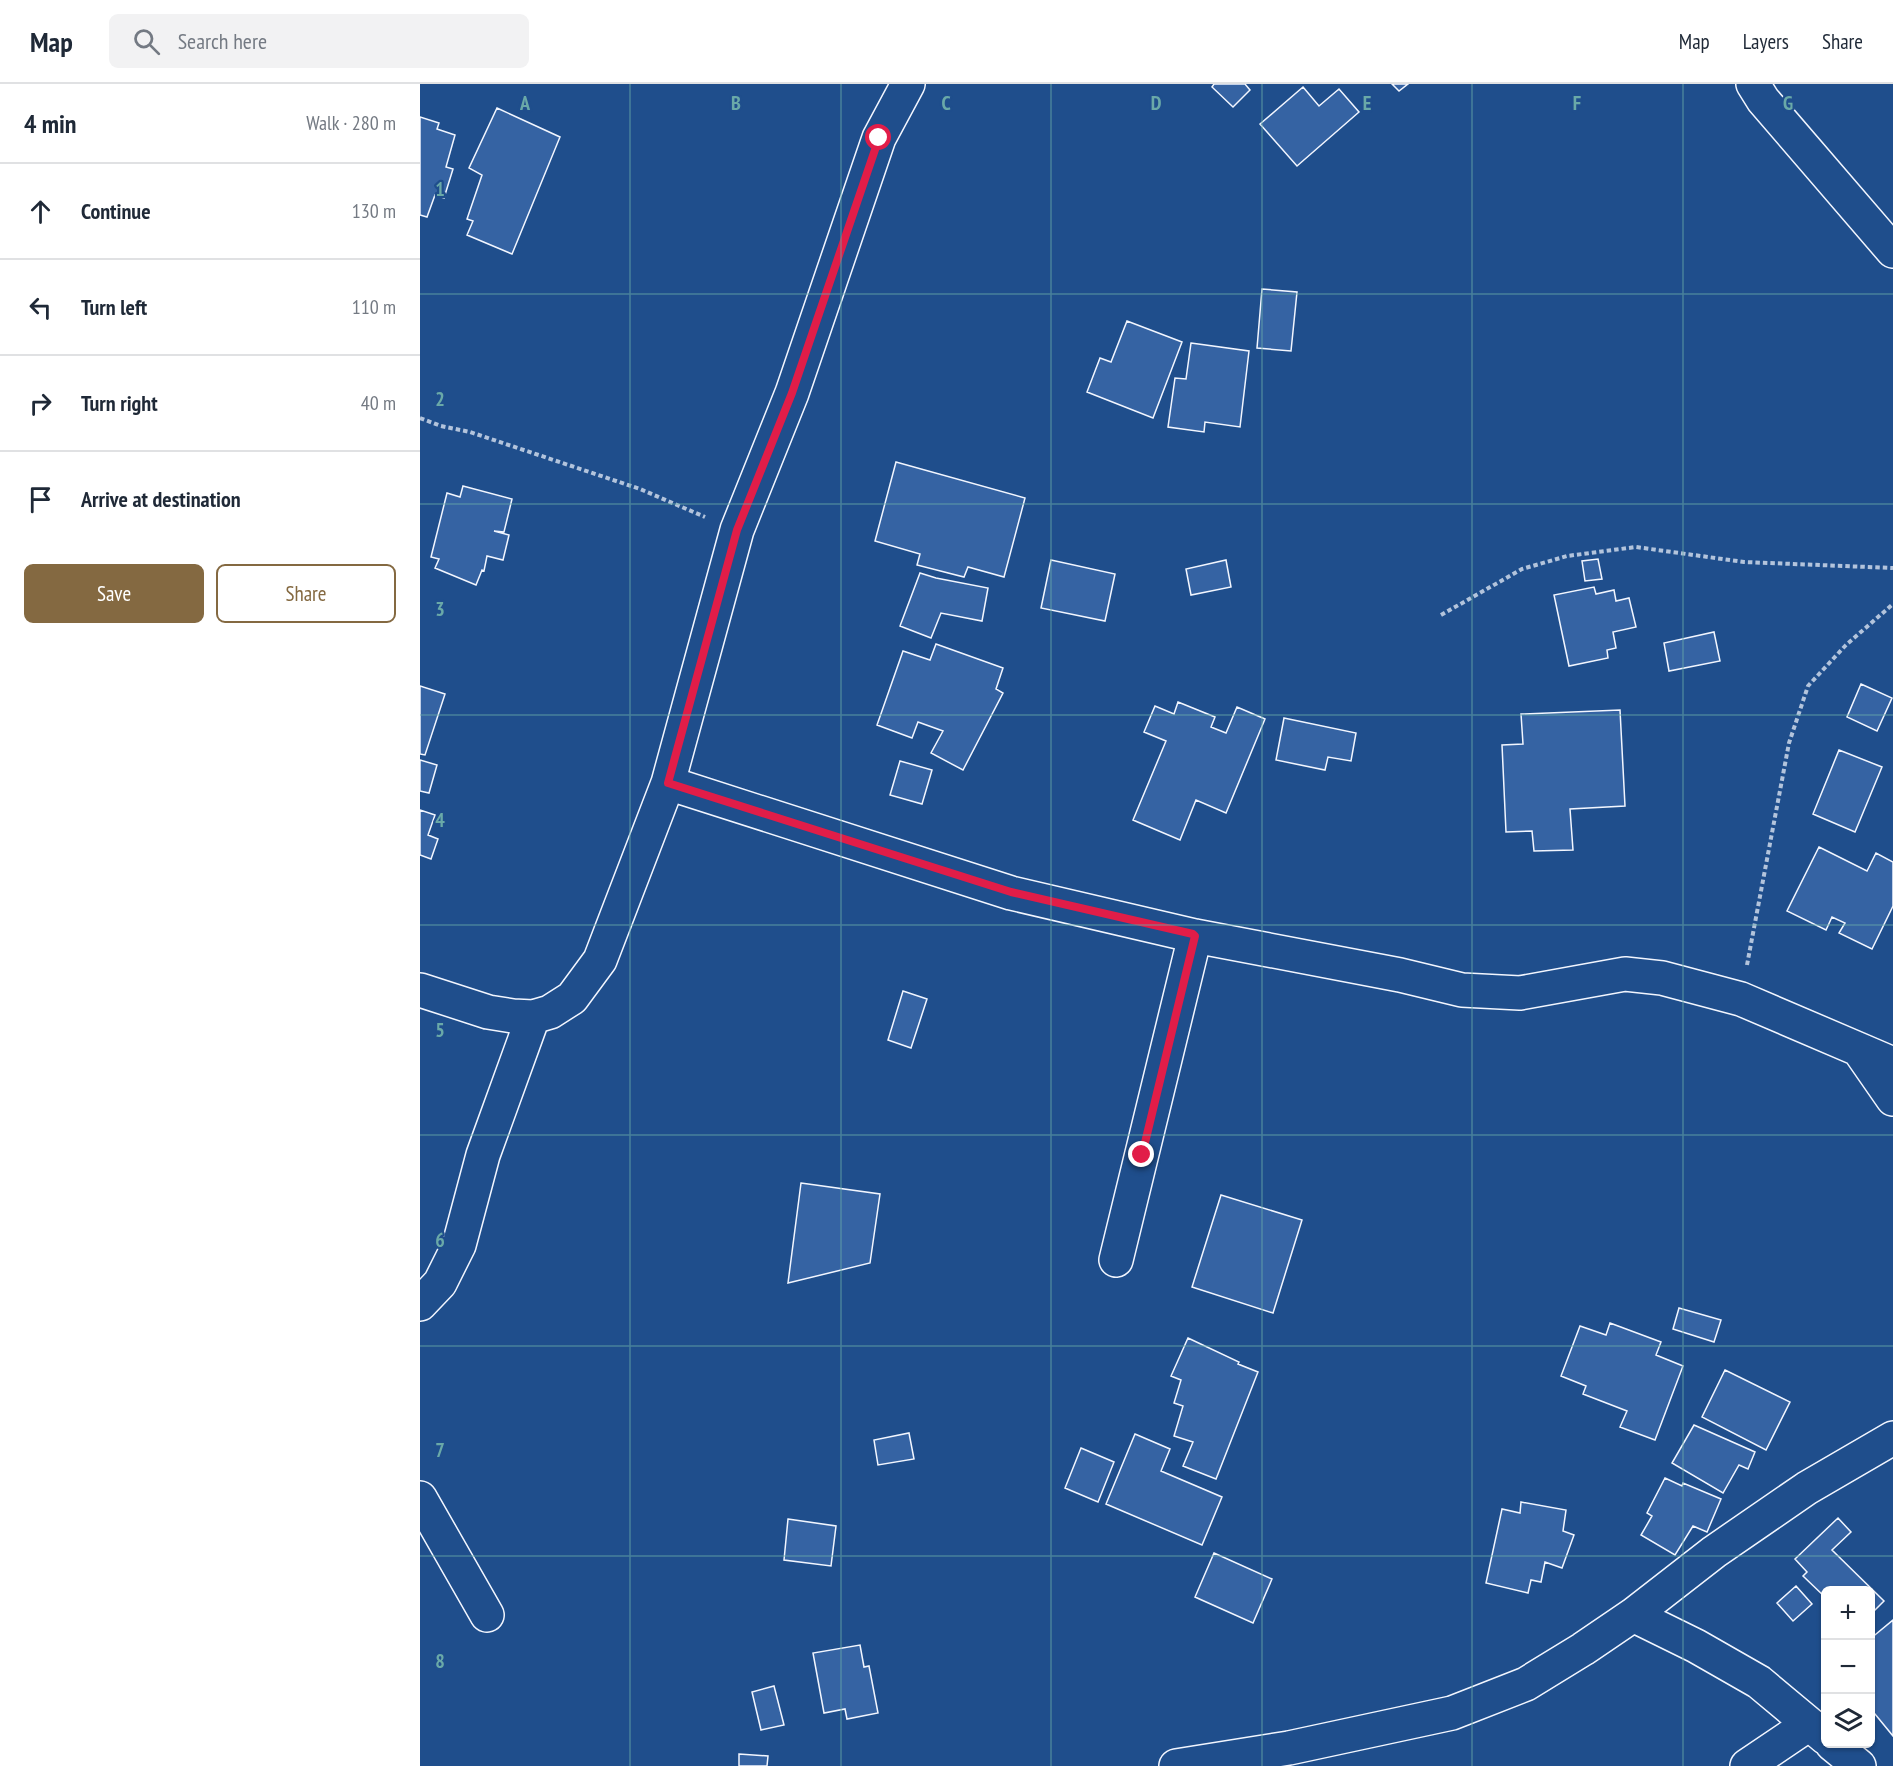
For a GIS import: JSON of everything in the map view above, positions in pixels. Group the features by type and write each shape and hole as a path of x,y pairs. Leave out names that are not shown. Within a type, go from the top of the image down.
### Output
{"street":[{"path":"420,990 488,1012 533,1017 550,1012 572,998 600,960 668,783 737,530 792,393 879,138 908,84"},
{"path":"1753,84 1763,100 1893,251"},
{"path":"668,783 1011,892 1195,936 1400,975 1462,990 1520,993 1625,975 1662,978 1741,999 1893,1064"},
{"path":"1116,1260 1195,936"},
{"path":"420,1304 440,1283 459,1245 483,1155 533,1017"},
{"path":"1859,1050 1893,1099"},
{"path":"1176,1766 1289,1748 1452,1713 1526,1684 1584,1649 1633,1615 1714,1552 1807,1488 1893,1438"},
{"path":"420,1497 487,1615"},
{"path":"1633,1615 1696,1646 1760,1682 1821,1734"},
{"path":"1747,1766 1821,1735"},
{"path":"1838,1748 1859,1766"}],"path":[{"path":"420,418 441,426 470,432 640,489 737,530"},
{"path":"1441,615 1522,569 1567,556 1636,547 1744,562 1893,568"},
{"path":"1741,999 1789,743 1808,686 1846,645 1893,604"}],"building":[{"path":"1214,84 1245,84 1250,90 1233,107 1212,87"},
{"path":"1392,84 1408,84 1399,91"},
{"path":"1303,87 1319,106 1339,89 1359,112 1297,166 1260,124"},
{"path":"497,108 560,137 512,254 467,235 473,221 467,219 482,175 469,168"},
{"path":"420,117 439,123 437,129 455,135 446,167 453,169 444,198 435,195 427,217 420,215"},
{"path":"1262,289 1297,292 1291,351 1257,348"},
{"path":"1127,321 1182,342 1153,418 1087,392 1100,358 1111,362"},
{"path":"1191,343 1249,351 1240,427 1205,422 1204,432 1168,427 1175,378 1186,379"},
{"path":"896,462 1025,498 1004,577 968,567 964,577 917,565 920,554 875,541"},
{"path":"463,486 512,499 504,532 494,531 509,535 503,560 487,556 484,571 482,570 476,585 435,568 439,559 431,557 447,493 460,497"},
{"path":"1598,559 1602,579 1585,581 1582,561"},
{"path":"1051,560 1115,574 1105,621 1041,608"},
{"path":"1226,560 1231,587 1191,595 1186,569"},
{"path":"920,573 988,588 982,621 941,613 931,638 900,626"},
{"path":"1594,587 1596,594 1614,590 1616,601 1629,598 1636,627 1613,632 1616,648 1607,650 1608,658 1569,666 1554,595"},
{"path":"1714,632 1720,661 1669,671 1664,643"},
{"path":"936,644 1003,668 996,689 1003,693 963,770 931,753 943,731 918,722 912,738 877,725 903,651 930,660"},
{"path":"1861,684 1892,698 1877,731 1847,717"},
{"path":"420,686 445,694 425,755 420,754"},
{"path":"1178,702 1215,717 1211,727 1226,733 1237,707 1265,719 1226,813 1196,800 1180,840 1133,820 1166,741 1144,732 1155,706 1174,714"},
{"path":"1620,710 1625,806 1570,809 1573,850 1534,851 1532,831 1506,832 1502,745 1523,744 1521,714"},
{"path":"1284,718 1356,733 1351,761 1328,757 1325,770 1276,760"},
{"path":"1839,750 1882,767 1855,832 1813,814"},
{"path":"420,760 437,765 429,793 420,791"},
{"path":"900,761 932,770 922,804 890,795"},
{"path":"420,810 435,815 428,835 438,839 431,859 420,855"},
{"path":"1819,847 1867,871 1876,853 1893,862 1893,906 1872,949 1839,933 1845,923 1832,917 1826,930 1787,911"},
{"path":"903,991 927,999 911,1048 888,1040"},
{"path":"801,1183 880,1194 870,1263 788,1283"},
{"path":"1221,1195 1302,1220 1273,1313 1192,1287"},
{"path":"1679,1308 1721,1320 1714,1342 1673,1329"},
{"path":"1610,1323 1661,1342 1656,1355 1683,1366 1655,1440 1620,1427 1627,1411 1583,1394 1586,1386 1561,1376 1580,1326 1606,1335"},
{"path":"1188,1338 1258,1372 1216,1479 1183,1466 1193,1442 1174,1436 1183,1406 1174,1403 1181,1380 1171,1376"},
{"path":"1725,1370 1790,1402 1766,1450 1702,1417"},
{"path":"1694,1425 1755,1452 1748,1469 1739,1465 1723,1493 1672,1463"},
{"path":"909,1433 914,1459 878,1465 874,1440"},
{"path":"1135,1434 1170,1449 1161,1471 1222,1497 1202,1545 1106,1504"},
{"path":"1081,1448 1114,1462 1098,1502 1065,1488"},
{"path":"1665,1478 1721,1499 1707,1532 1693,1526 1675,1555 1641,1535 1652,1516 1647,1513"},
{"path":"1521,1502 1566,1510 1563,1531 1574,1535 1562,1568 1545,1562 1541,1582 1531,1580 1528,1593 1486,1583 1502,1509 1520,1513"},
{"path":"1838,1518 1851,1532 1832,1550 1869,1586 1821,1586 1821,1593 1803,1576 1807,1572 1795,1559"},
{"path":"788,1519 836,1526 831,1566 784,1560"},
{"path":"1214,1553 1272,1579 1253,1623 1195,1597"},
{"path":"1796,1586 1812,1604 1793,1621 1777,1603"},
{"path":"1875,1592 1884,1601 1875,1610"},
{"path":"1893,1620 1893,1736 1875,1714 1875,1635"},
{"path":"860,1645 864,1667 869,1666 878,1713 847,1719 845,1709 824,1713 813,1653"},
{"path":"774,1686 784,1725 761,1730 752,1692"},
{"path":"739,1754 768,1756 767,1766 739,1766"}],"route":[{"path":"879,138 792,393 737,530 668,783 1011,892 1193,934 1195,936 1142,1155"}]}
